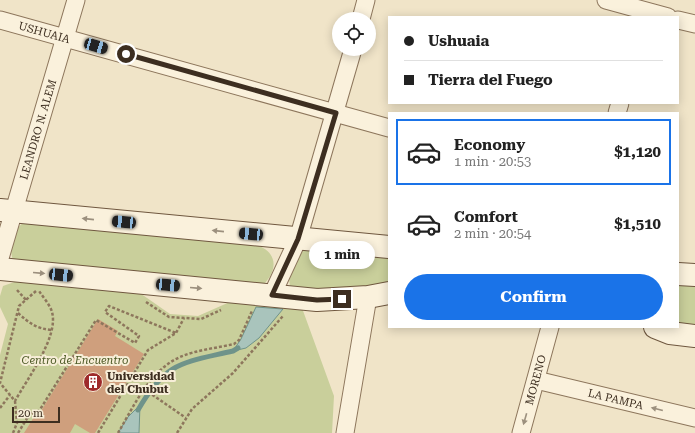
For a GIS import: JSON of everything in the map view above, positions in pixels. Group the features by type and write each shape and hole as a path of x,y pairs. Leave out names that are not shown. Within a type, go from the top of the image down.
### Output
{"street":[{"name":"LEANDRO N. ALEM","path":"0,258 6,211 66,37 76,0"},
{"path":"363,12 366,0"},
{"path":"606,0 648,9 666,16"},
{"name":"USHUAIA","path":"0,20 66,37 388,128"},
{"path":"679,20 695,24"},
{"path":"272,295 298,239 336,113 351,56"},
{"path":"6,211 388,247"},
{"path":"0,269 317,300 368,297 388,293"},
{"path":"679,274 695,275"},
{"path":"345,433 368,297"},
{"name":"MORENO","path":"521,433 550,328"},
{"path":"658,328 670,332 695,336"},
{"name":"LA PAMPA","path":"536,380 695,418"}],"path":[{"path":"15,401 0,383 19,306 42,286"},
{"path":"12,433 17,423 15,401 49,340 54,324 52,311 38,289"},
{"path":"177,433 192,409 233,373 280,319 296,298"},
{"path":"141,299 169,317 201,319 226,309"},
{"path":"18,433 31,412 36,416 96,320 135,343 139,336 105,312 109,306 176,333"},
{"path":"118,433 145,390 165,366 180,357 234,344 239,340 253,309 246,308"},
{"path":"18,312 30,324 42,329 52,330"},
{"path":"98,433 148,350 176,333 184,318"},
{"path":"145,390 186,418"},
{"path":"0,408 10,395"}],"green space":[{"path":"26,221 256,245 263,248 272,256 272,273 263,285 13,260 11,244 13,238 18,228"},
{"path":"306,248 388,256 388,285 341,292 290,287 289,278 301,251"},
{"name":"Centro de Encuentro","path":"20,280 137,291 170,314 198,316 232,301 302,308 334,396 332,433 0,433 0,355 8,324 0,307 0,296 3,286"},
{"path":"679,283 695,285 695,328 679,325"}],"water":[{"path":"256,307 283,309 259,338 246,348 233,351 241,339"},
{"path":"140,405 139,433 118,433 128,417"}],"building":[{"name":"Universidad del Chubut","path":"98,319 118,331 115,336 144,354 95,433 90,433 75,424 70,433 24,433 34,417 36,419"}],"waterway":[{"path":"138,410 157,382 167,373 188,362 233,351 238,348"}],"place":[{"name":"Universidad del Chubut","path":"93,382"}],"route":[{"path":"126,54 336,113 298,239 272,295 317,300 342,299"}]}
